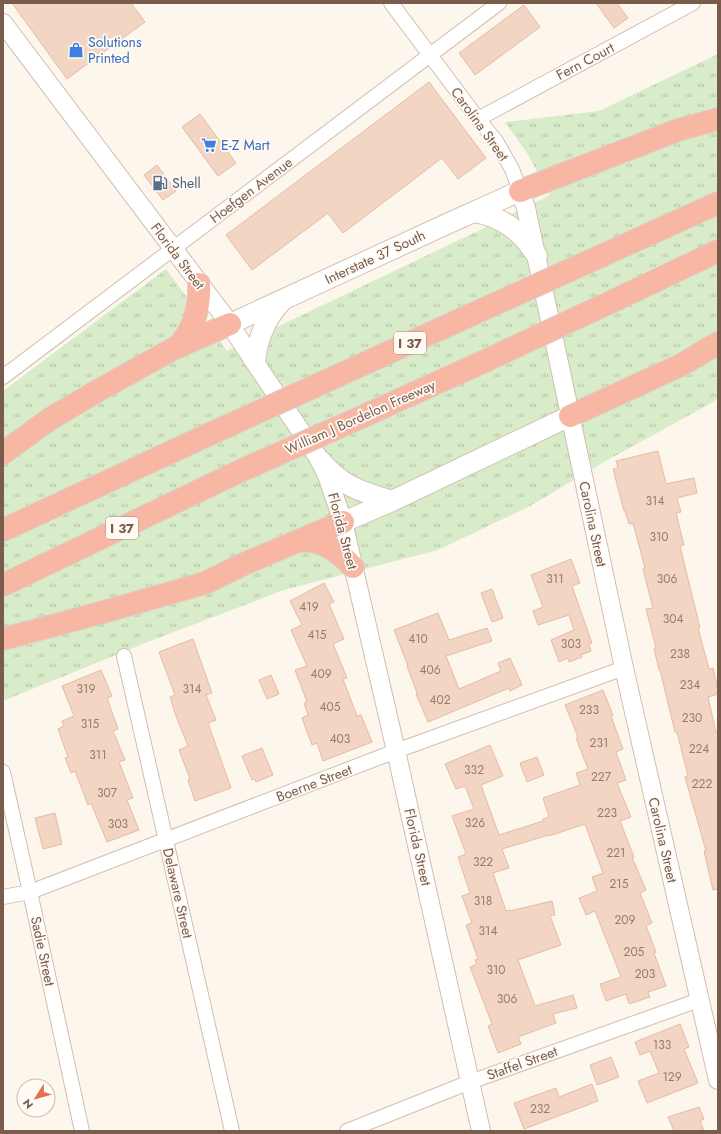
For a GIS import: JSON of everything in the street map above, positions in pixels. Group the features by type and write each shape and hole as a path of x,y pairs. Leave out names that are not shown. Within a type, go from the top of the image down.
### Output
{"highway":[{"path":"520,192 678,130 718,119"},
{"name":"I 37","path":"3,530 212,433 718,203"},
{"name":"William J Bordelon Freeway","path":"3,585 240,471 485,361 718,251"},
{"path":"179,346 191,328 196,316 199,304 199,284"},
{"path":"3,453 50,419 99,390 179,346 230,324"},
{"path":"570,416 681,365 718,343"},
{"path":"3,639 204,583 246,563 343,522"},
{"path":"299,541 307,540 325,545 345,558 353,567"}],"main road":[{"name":"Interstate 37 South","path":"230,324 520,192"},
{"path":"475,212 486,214 506,223 524,237 536,256"},
{"path":"254,362 258,342 265,324 273,311 283,300"},
{"path":"343,522 392,501 570,416"},
{"path":"320,460 329,471 352,487 392,501"}],"street":[{"name":"Carolina Street","path":"391,3 496,141 512,169 526,208 624,668 718,1080"},
{"name":"Hoefgen Avenue","path":"3,377 499,3"},
{"name":"Fern Court","path":"478,119 693,3"},
{"name":"Florida Street","path":"3,23 230,324 320,460 328,478 343,522 481,1131"},
{"name":"Delaware Street","path":"124,656 232,1131"},
{"name":"Boerne Street","path":"3,898 30,892 396,751 624,668"},
{"name":"Sadie Street","path":"3,772 82,1131"},
{"name":"Staffel Street","path":"347,1131 470,1082 699,1000"}],"green space":[{"path":"718,54 718,398 604,462 530,506 438,550 284,590 145,643 3,701 3,391 166,269 227,351 550,195 527,153 505,122 599,111"}],"building":[{"name":"Solutions Printed","path":"12,3 131,3 145,22 67,79"},
{"path":"596,3 617,3 628,18 614,28"},
{"path":"524,5 540,27 475,75 459,53"},
{"path":"429,82 486,158 458,179 442,158 343,233 328,213 252,270 226,235"},
{"name":"E-Z Mart","path":"200,114 236,163 218,176 182,127"},
{"name":"Shell","path":"157,165 176,191 163,200 144,175"},
{"path":"658,451 666,484 694,478 697,493 677,498 681,512 676,513 684,545 680,546 700,628 698,628 709,669 713,668 718,690 718,694 708,697 716,732 718,731 718,889 713,890 704,851 706,851 685,777 688,776 654,649 656,648 646,609 653,608 643,569 645,568 633,523 629,524 624,511 613,469 618,468 616,461"},
{"path":"571,559 580,583 572,586 592,643 589,645 591,651 581,655 582,657 569,662 568,658 559,662 551,640 574,630 569,615 538,625 533,611 543,607 531,575"},
{"path":"324,583 334,602 329,604 344,639 333,644 347,678 343,679 357,716 361,715 372,742 323,761 317,743 312,745 302,718 308,715 304,703 307,702 295,670 307,666 291,630 302,625 290,601"},
{"path":"492,589 503,618 492,622 481,593"},
{"path":"438,613 449,640 487,628 492,641 446,656 459,689 501,671 498,663 510,658 522,685 510,691 509,688 428,722 416,694 417,693 408,666 394,630"},
{"path":"193,639 212,693 206,695 216,720 208,723 231,788 195,801 188,780 190,779 179,750 188,746 170,697 175,695 159,652"},
{"path":"101,670 112,696 107,698 118,729 113,731 125,760 119,762 133,798 127,800 139,830 107,842 91,803 88,805 75,771 71,773 65,758 68,757 58,729 64,726 62,721 74,716 62,686"},
{"path":"271,675 279,694 267,699 259,680"},
{"path":"603,690 613,715 611,716 623,749 616,752 626,780 617,783 631,817 620,821 634,857 632,857 646,890 640,893 652,923 646,926 656,952 654,953 666,986 648,992 650,997 629,1004 626,994 606,1001 600,984 621,977 595,911 586,915 579,898 597,891 592,877 603,873 585,824 502,849 509,868 493,873 506,911 552,901 555,915 550,916 561,945 518,960 535,1006 573,995 577,1008 553,1014 556,1023 518,1037 521,1044 498,1053 488,1026 492,1024 470,967 477,964 475,960 478,959 466,925 472,923 462,896 470,893 458,857 466,854 452,816 474,809 465,786 456,789 445,764 490,745 503,776 481,785 499,835 543,821 543,819 549,817 543,798 580,785 576,773 588,769 576,738 578,737 565,705"},
{"path":"262,748 273,775 256,782 255,779 252,780 242,756"},
{"path":"537,757 544,775 527,782 520,763"},
{"path":"55,813 62,844 43,849 35,818"},
{"path":"680,1024 689,1047 684,1049 698,1083 647,1103 638,1081 659,1073 650,1051 640,1055 635,1042"},
{"path":"611,1057 619,1077 597,1085 590,1065"},
{"path":"592,1084 598,1101 524,1129 514,1103 556,1088 559,1097"},
{"path":"699,1107 704,1119 700,1121 704,1131 674,1131 668,1117"}],"place":[{"name":"Solutions Printed","path":"76,50"},
{"name":"E-Z Mart","path":"209,145"},
{"name":"Shell","path":"160,183"}]}
